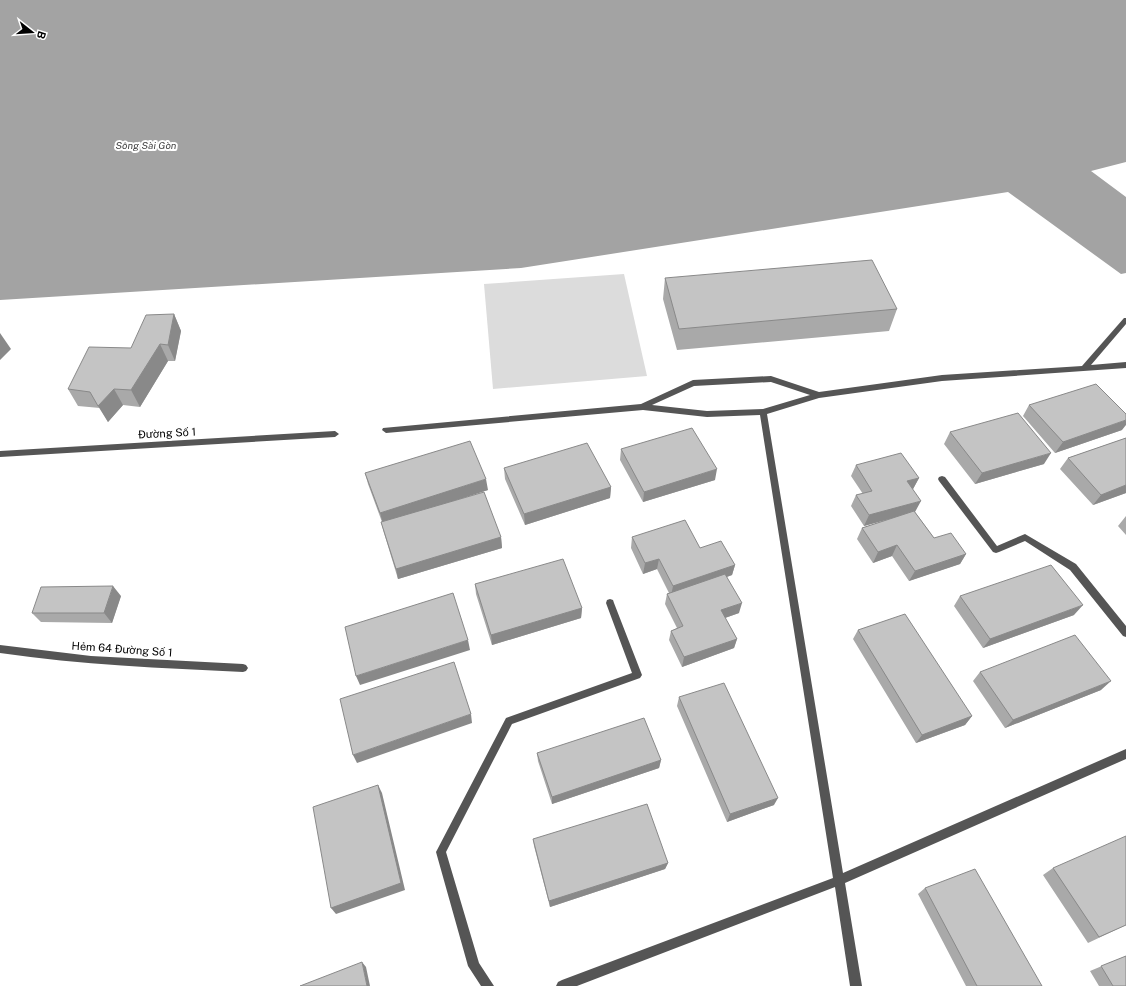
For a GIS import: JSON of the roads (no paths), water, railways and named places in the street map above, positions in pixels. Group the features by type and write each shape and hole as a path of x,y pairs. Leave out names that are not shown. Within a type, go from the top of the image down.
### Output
{"street":[{"path":"1084,368 1126,320"},
{"path":"386,430 643,407 707,414 763,412 818,395 942,378 1126,365"},
{"path":"643,407 693,383 771,379 818,395"},
{"path":"763,412 856,986"},
{"name":"Đường Số 1","path":"0,454 335,434"},
{"path":"942,479 996,550 1025,537 1073,567 1126,633"},
{"path":"488,986 474,966 441,852 509,721 637,675 610,603"},
{"name":"Hẻm 64 Đường Số 1","path":"0,649 37,655 110,661 243,668"},
{"path":"562,986 838,881 1126,754"}],"water":[{"name":"Sông Sài Gòn","path":"0,0 1126,0 1126,162 1091,171 1126,197 1126,273 1121,274 1008,192 521,268 0,300"}]}
